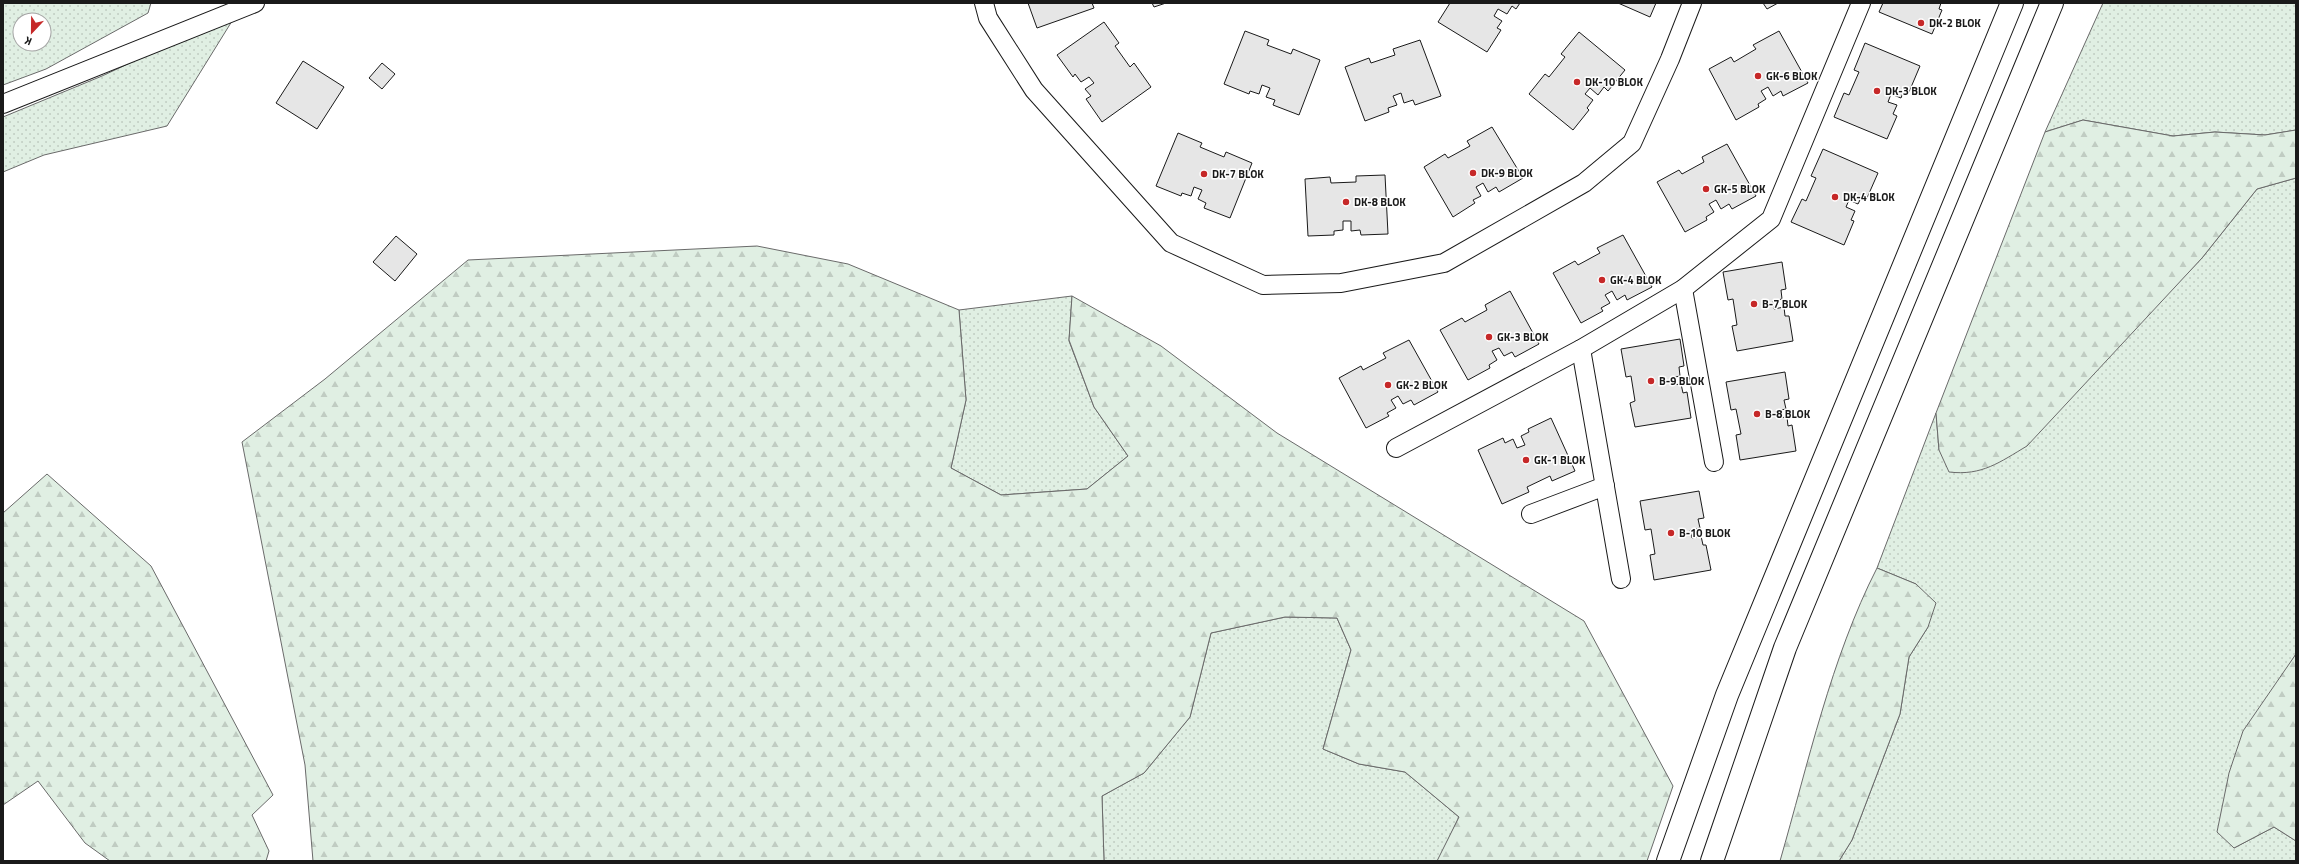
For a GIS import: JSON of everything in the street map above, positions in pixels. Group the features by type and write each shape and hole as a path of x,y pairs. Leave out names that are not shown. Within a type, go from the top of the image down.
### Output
{"street":[{"path":"3,104 228,12 255,3"},
{"path":"984,3 988,18 1034,90 1171,243 1263,285 1341,284 1444,263 1584,183 1632,143 1670,59 1692,3"},
{"path":"1396,448 1581,349 1683,288 1770,219 1861,3"},
{"path":"1668,861 1728,695 2012,3"},
{"path":"1712,861 1785,648 2052,3"},
{"path":"1683,288 1714,462"},
{"path":"1581,349 1621,579"},
{"path":"1531,514 1605,486"}],"green space":[{"path":"3,3 151,3 148,13 46,69 3,85"},
{"path":"2103,3 2296,3 2296,130 2265,135 2215,132 2173,136 2083,120 2045,132"},
{"path":"237,13 167,126 44,155 3,172 3,117 102,76"},
{"path":"2083,120 2173,136 2215,132 2265,135 2296,130 2296,178 2257,189 2202,258 2027,446 1999,462 1981,470 1961,473 1949,472 1939,450 1936,413 2045,132"},
{"path":"2296,178 2296,654 2291,662 2234,848 2274,827 2296,841 2296,861 1839,861 1852,840 1900,714 1909,657 1928,627 1916,584 1877,568 1936,413 1939,450 2128,335 2202,258 2257,189"},
{"path":"757,246 848,264 959,310 966,400 951,468 1001,495 1087,489 1128,456 1094,407 1069,340 1072,296 1161,346 1277,433 1584,621 1673,786 1647,861 1437,861 1459,817 1405,772 1359,764 1323,749 1351,650 1337,618 1285,617 1211,633 1190,717 1144,773 1102,796 1104,861 313,861 305,765 242,442 325,379 468,260"},
{"path":"1072,296 1069,341 1094,407 1128,456 1087,489 1001,495 951,468 966,400 959,310"},
{"path":"47,474 151,566 273,795 252,815 269,851 266,861 110,861 85,843 38,781 3,805 3,513"},
{"path":"1877,568 1916,584 1936,603 1928,627 1909,657 1900,714 1852,840 1839,861 1780,861 1833,675 1846,638"},
{"path":"1285,617 1337,618 1351,650 1323,749 1359,764 1405,772 1459,817 1439,859 1437,861 1104,861 1102,796 1144,773 1190,717 1211,633"},
{"path":"2296,654 2296,841 2274,827 2234,848 2217,832 2229,773 2243,731"}],"building":[{"path":"1028,3 1092,3 1094,8 1037,28"},
{"path":"1152,3 1166,3 1154,7"},
{"path":"1450,3 1520,3 1516,9 1512,6 1507,14 1498,9 1494,16 1502,21 1497,28 1501,30 1487,52 1438,22"},
{"path":"1618,3 1656,3 1650,17"},
{"path":"1763,3 1778,3 1767,9"},
{"name":"DK-2 BLOK","path":"1883,3 1941,3 1939,9 1942,10 1932,34 1879,12"},
{"path":"1104,22 1119,43 1115,46 1130,67 1134,63 1151,87 1102,122 1086,99 1091,96 1085,89 1094,83 1089,77 1081,82 1075,74 1073,77 1057,55"},
{"path":"1245,31 1269,40 1267,45 1291,54 1293,49 1320,60 1299,115 1273,105 1275,100 1266,97 1270,88 1262,85 1259,94 1250,91 1249,94 1224,84"},
{"name":"GK-6 BLOK","path":"1779,31 1808,83 1783,96 1781,91 1773,96 1768,87 1761,91 1766,99 1758,104 1759,107 1736,120 1709,69 1731,57 1734,62 1756,49 1753,45"},
{"name":"DK-10 BLOK","path":"1579,32 1625,70 1608,91 1604,87 1598,95 1590,88 1585,94 1593,100 1587,108 1589,110 1573,130 1529,94 1545,74 1549,77 1565,57 1561,54"},
{"path":"1420,40 1441,96 1415,105 1413,100 1404,103 1401,93 1393,96 1397,105 1388,108 1389,112 1365,121 1345,67 1369,58 1371,63 1395,55 1393,49"},
{"name":"DK-3 BLOK","path":"1865,43 1920,66 1909,92 1904,90 1901,98 1891,94 1888,102 1897,105 1893,114 1897,116 1887,139 1834,117 1844,93 1849,95 1859,72 1854,70"},
{"path":"303,61 344,87 317,129 276,103"},
{"path":"382,63 395,74 382,89 369,78"},
{"name":"DK-9 BLOK","path":"1492,127 1523,178 1499,192 1496,187 1488,192 1483,183 1476,187 1481,196 1473,200 1475,203 1453,217 1424,167 1445,154 1448,158 1470,146 1467,141"},
{"name":"DK-7 BLOK","path":"1178,133 1202,143 1200,147 1224,157 1226,152 1252,163 1230,218 1204,208 1206,203 1198,199 1202,190 1194,187 1191,196 1182,193 1181,196 1156,186"},
{"name":"GK-5 BLOK","path":"1727,144 1756,196 1732,209 1729,204 1721,209 1716,200 1709,204 1714,212 1706,217 1707,220 1685,232 1657,182 1679,170 1682,174 1704,162 1702,157"},
{"name":"DK-4 BLOK","path":"1823,149 1878,173 1867,198 1862,196 1858,204 1849,200 1846,207 1855,211 1851,220 1854,221 1844,245 1791,222 1802,199 1806,201 1816,178 1811,176"},
{"name":"DK-8 BLOK","path":"1385,175 1388,234 1361,235 1360,230 1351,231 1351,221 1343,221 1343,230 1334,231 1334,235 1308,236 1305,179 1330,177 1331,183 1356,182 1356,176"},
{"name":"GK-4 BLOK","path":"1623,235 1652,287 1627,300 1625,295 1617,300 1612,291 1605,295 1610,303 1601,308 1603,311 1581,323 1553,273 1575,261 1578,265 1600,253 1597,248"},
{"path":"396,236 417,254 395,281 373,262"},
{"name":"B-7 BLOK","path":"1782,262 1786,289 1781,290 1782,299 1773,301 1774,309 1784,307 1785,316 1789,316 1793,341 1737,351 1732,326 1737,325 1733,299 1728,300 1723,272"},
{"name":"GK-3 BLOK","path":"1510,291 1539,344 1515,357 1512,352 1504,356 1499,348 1492,351 1497,360 1489,365 1490,368 1468,380 1440,330 1462,318 1465,322 1487,310 1485,305"},
{"name":"B-9 BLOK","path":"1680,339 1684,366 1679,367 1680,376 1671,378 1672,385 1681,384 1683,393 1687,392 1691,418 1635,427 1630,403 1635,401 1631,376 1626,377 1621,349"},
{"name":"GK-2 BLOK","path":"1409,340 1438,392 1414,405 1411,400 1403,404 1398,396 1391,400 1396,408 1387,413 1389,416 1366,428 1339,378 1361,366 1363,370 1386,358 1383,353"},
{"name":"B-8 BLOK","path":"1785,372 1789,399 1784,400 1786,409 1776,411 1777,418 1787,417 1788,426 1792,425 1796,451 1740,460 1736,435 1741,434 1736,409 1731,410 1726,382"},
{"name":"GK-1 BLOK","path":"1551,418 1575,471 1552,481 1550,476 1527,487 1529,492 1502,504 1478,450 1503,438 1505,443 1513,439 1517,448 1525,445 1521,436 1529,432 1528,429"},
{"name":"B-10 BLOK","path":"1699,491 1704,518 1698,519 1700,528 1690,530 1692,538 1701,536 1703,545 1706,545 1711,570 1654,580 1650,555 1655,554 1651,529 1645,530 1640,501"}],"place":[{"name":"DK-2 BLOK","path":"1921,23"},
{"name":"GK-6 BLOK","path":"1758,76"},
{"name":"DK-10 BLOK","path":"1577,82"},
{"name":"DK-3 BLOK","path":"1877,91"},
{"name":"DK-9 BLOK","path":"1473,173"},
{"name":"DK-7 BLOK","path":"1204,174"},
{"name":"GK-5 BLOK","path":"1706,189"},
{"name":"DK-4 BLOK","path":"1835,197"},
{"name":"DK-8 BLOK","path":"1346,202"},
{"name":"GK-4 BLOK","path":"1602,280"},
{"name":"B-7 BLOK","path":"1754,304"},
{"name":"GK-3 BLOK","path":"1489,337"},
{"name":"B-9 BLOK","path":"1651,381"},
{"name":"GK-2 BLOK","path":"1388,385"},
{"name":"B-8 BLOK","path":"1757,414"},
{"name":"GK-1 BLOK","path":"1526,460"},
{"name":"B-10 BLOK","path":"1671,533"}]}
